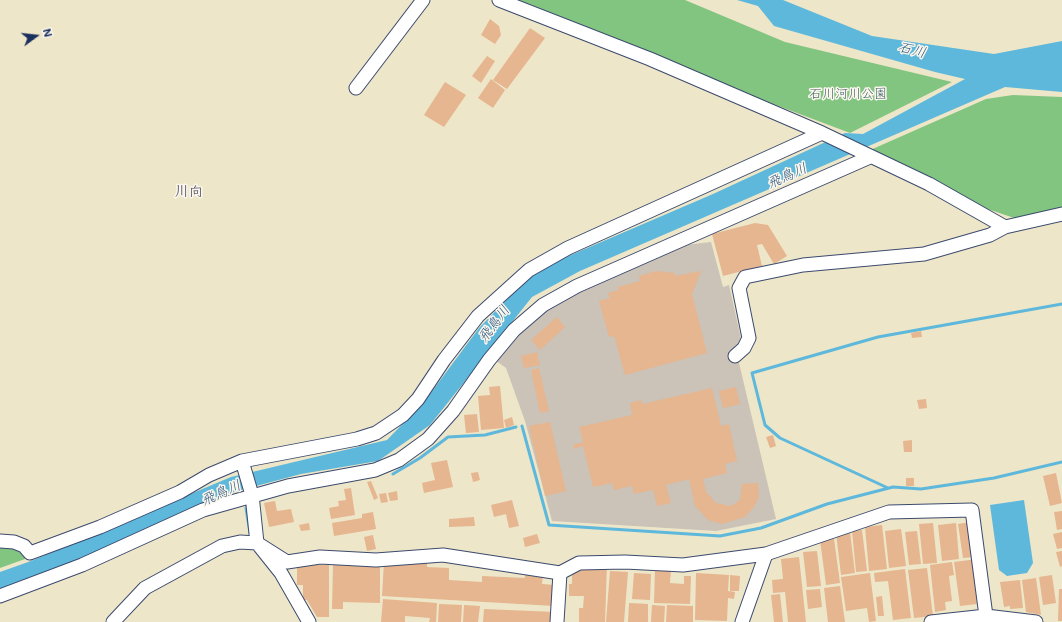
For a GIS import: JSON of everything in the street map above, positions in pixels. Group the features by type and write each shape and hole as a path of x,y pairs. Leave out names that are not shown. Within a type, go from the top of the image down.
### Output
{"street":[{"path":"356,88 423,0"},
{"path":"500,0 650,59 827,135 929,184 1005,227"},
{"path":"0,541 14,542 24,546 30,552 100,527 180,492 209,475 243,463 357,440 376,433 403,415 418,399 444,360 478,316 529,270 568,248 827,135"},
{"path":"0,596 82,564 203,510 252,493 375,470 399,460 428,439 453,411 489,360 514,330 543,305 577,286 866,154"},
{"path":"735,356 744,348 749,338 739,288 745,278 803,265 924,254 990,235 1005,227 1062,214"},
{"path":"243,463 252,493 257,543 281,573 310,622"},
{"path":"113,622 145,588 222,546 240,542 257,543 287,562 320,557 376,560 443,555 560,573 579,563 625,562 683,565 766,554 889,512 972,510 986,616"},
{"path":"742,622 766,554"},
{"path":"557,622 560,573"},
{"path":"931,622 986,616 1036,622"}],"shaded area":[{"path":"711,242 723,287 729,285 742,343 735,346 776,519 716,531 552,521 525,421 506,368 495,360 538,315 577,293 685,245"}],"green space":[{"name":"石川河川公園","path":"498,0 685,0 785,42 952,82 850,133"},
{"name":"石川河川公園","path":"1013,95 1062,97 1062,210 1020,220 976,205 868,151 986,99"},
{"path":"0,547 20,548 25,559 0,568"}],"water":[{"path":"737,0 783,0 872,36 994,54 1062,41 1062,92 1005,87 580,271 532,297 430,425 378,461 301,474 230,493 86,558 0,590 0,572 31,561 231,477 387,440 424,402 479,328 521,285 543,267 713,194 845,133 863,134 965,79 935,72 774,26 758,6"},
{"path":"1024,500 1033,563 1027,573 1007,576 999,570 990,505"}],"building":[{"path":"490,19 499,26 501,35 495,44 481,35"},
{"path":"530,28 545,38 507,89 493,80"},
{"path":"487,56 495,61 481,83 472,76"},
{"path":"491,79 505,90 493,108 478,98"},
{"path":"445,82 466,95 444,127 424,115"},
{"path":"755,223 768,225 787,256 774,264 762,244 757,245 762,266 723,276 712,234"},
{"path":"656,271 675,273 675,276 701,271 692,294 707,353 625,375 614,336 609,337 599,301 610,298 608,293 618,290 618,287 640,281 639,276"},
{"path":"557,317 565,327 540,350 531,340"},
{"path":"921,331 922,337 912,338 911,333"},
{"path":"537,352 540,365 524,368 521,356"},
{"path":"539,368 549,411 540,413 531,370"},
{"path":"500,386 504,428 481,430 478,396 490,395 489,387"},
{"path":"736,387 740,404 723,408 719,391"},
{"path":"712,388 721,426 729,424 737,461 725,464 727,473 703,479 706,492 716,503 731,506 740,500 742,484 758,483 759,497 754,507 745,517 722,524 708,520 695,506 689,479 666,485 671,503 657,506 653,490 634,494 632,486 614,490 612,483 593,487 583,446 574,449 573,445 583,442 579,427 632,415 630,403 641,400 642,404"},
{"path":"926,399 927,408 919,409 917,400"},
{"path":"477,414 479,432 466,433 464,415"},
{"path":"512,417 514,425 506,428 504,420"},
{"path":"550,422 566,491 545,496 529,426"},
{"path":"773,435 776,446 770,448 766,437"},
{"path":"912,440 912,452 904,452 903,441"},
{"path":"447,460 453,487 424,493 422,483 435,480 431,463"},
{"path":"478,472 480,480 473,482 471,473"},
{"path":"1056,473 1062,503 1050,506 1043,476"},
{"path":"906,478 914,478 914,486 906,486"},
{"path":"371,481 378,498 374,500 367,482"},
{"path":"351,488 355,515 331,519 329,508 339,506 338,501 346,500 344,489"},
{"path":"397,491 398,500 390,501 388,493"},
{"path":"386,493 388,502 381,503 379,494"},
{"path":"512,500 519,526 509,528 506,514 494,517 491,505"},
{"path":"275,501 277,511 291,509 294,522 269,527 264,503"},
{"path":"1062,511 1062,529 1057,530 1054,512"},
{"path":"373,512 376,529 334,536 332,523 362,518 362,514"},
{"path":"474,517 475,526 449,527 449,519"},
{"path":"970,522 975,557 963,558 958,524"},
{"path":"309,523 310,530 301,531 299,525"},
{"path":"933,523 937,563 923,564 919,524"},
{"path":"956,523 959,559 942,561 938,525"},
{"path":"882,525 887,569 869,571 865,527"},
{"path":"901,529 906,566 889,568 885,531"},
{"path":"862,530 867,571 856,572 852,531"},
{"path":"917,531 921,564 909,565 905,532"},
{"path":"850,532 855,573 841,575 836,533"},
{"path":"1062,532 1062,548 1057,549 1053,534"},
{"path":"537,534 540,543 525,547 523,538"},
{"path":"373,535 376,549 367,551 364,537"},
{"path":"834,539 840,583 826,585 820,540"},
{"path":"817,551 821,586 807,587 803,552"},
{"path":"1062,551 1062,566 1060,567 1056,552"},
{"path":"799,557 806,622 788,622 785,592 773,593 772,580 783,579 781,559"},
{"path":"977,559 979,576 974,577 977,604 960,606 954,562"},
{"path":"384,562 417,564 417,562 427,562 427,567 449,568 449,580 482,582 482,576 525,578 525,573 543,574 542,584 555,585 554,606 382,596"},
{"path":"952,562 954,575 949,576 952,601 945,602 946,610 935,612 930,565"},
{"path":"333,564 380,565 380,603 343,602 343,609 332,609"},
{"path":"607,564 605,622 579,622 579,608 583,608 584,596 569,596 569,584 572,584 572,572 578,572 578,568"},
{"path":"297,565 329,565 329,617 317,617 307,600 303,600 303,585 297,585"},
{"path":"655,568 671,569 670,583 684,584 684,576 691,576 690,604 654,603"},
{"path":"927,568 933,616 914,618 908,570"},
{"path":"905,569 911,618 893,620 888,581 875,582 874,573"},
{"path":"610,571 628,572 624,622 606,622"},
{"path":"634,573 651,574 650,600 632,599"},
{"path":"696,573 729,575 728,591 735,592 734,599 728,598 727,621 695,620"},
{"path":"870,573 876,621 869,622 867,608 846,611 841,577"},
{"path":"730,575 740,576 739,591 730,591"},
{"path":"1052,575 1056,603 1043,605 1039,577"},
{"path":"1036,578 1041,615 1026,612 1022,580"},
{"path":"1020,580 1023,608 1010,609 1010,606 1004,607 1000,582"},
{"path":"840,586 845,622 828,622 824,588"},
{"path":"820,589 822,607 808,609 806,590"},
{"path":"1059,589 1062,589 1062,621 1058,621"},
{"path":"780,594 783,622 774,622 771,595"},
{"path":"882,596 884,616 878,616 876,597"},
{"path":"383,599 437,603 436,622 429,622 430,618 405,616 405,622 381,622"},
{"path":"629,603 648,604 648,622 628,622"},
{"path":"439,604 462,605 461,622 438,622"},
{"path":"464,605 480,606 478,622 463,622"},
{"path":"652,605 665,606 664,622 651,622"},
{"path":"667,605 693,606 693,622 666,622"},
{"path":"484,609 555,612 555,622 483,622"}],"waterway":[{"path":"888,488 780,438 765,425 752,373 878,337 1062,304"},
{"path":"522,426 549,525 720,536 761,528 827,504 893,487 921,489 994,478 1062,462"},
{"path":"393,474 420,458 448,437 485,435 516,427"},
{"path":"246,508 250,533"}],"district":[{"name":"川向","path":"189,192"}],"water label":[{"name":"石川","path":"912,50"},
{"name":"飛鳥川","path":"787,176"},
{"name":"飛鳥川","path":"494,324"},
{"name":"飛鳥川","path":"221,493"}]}
